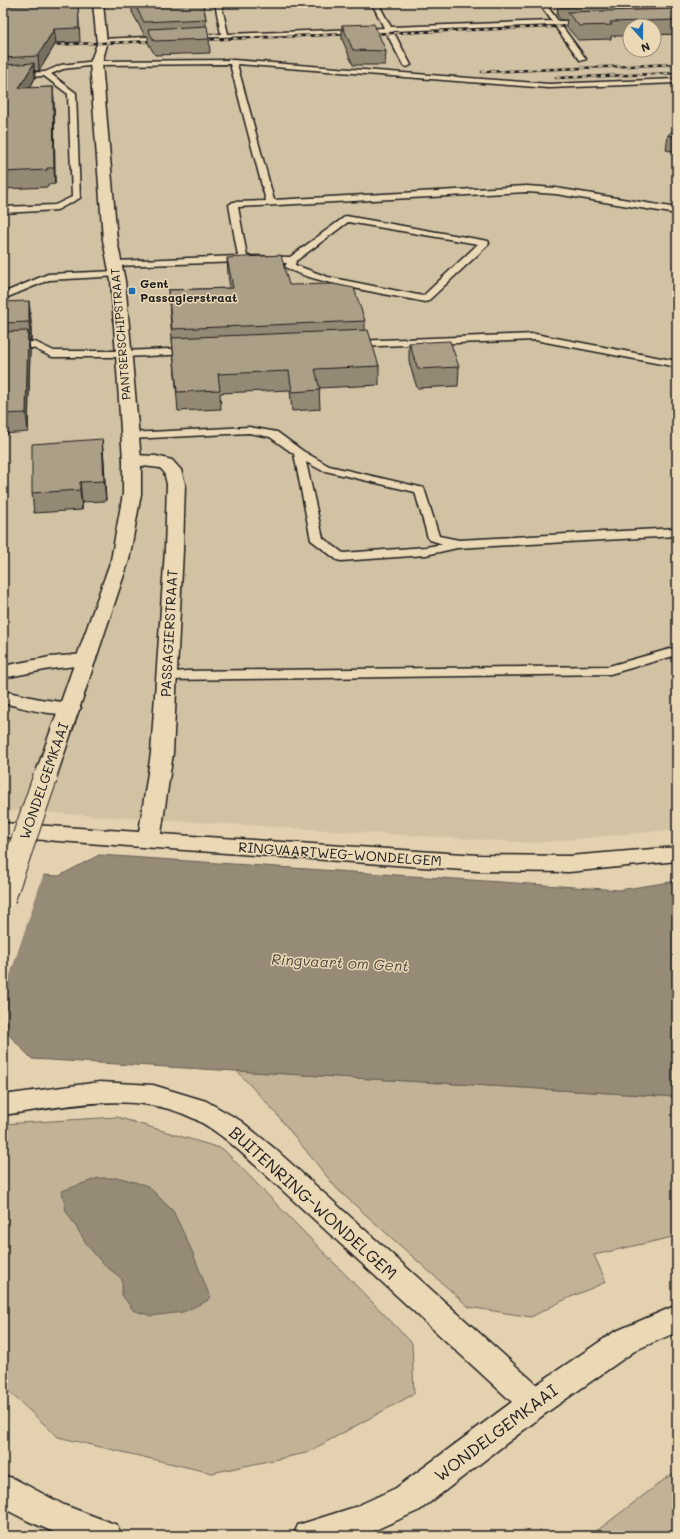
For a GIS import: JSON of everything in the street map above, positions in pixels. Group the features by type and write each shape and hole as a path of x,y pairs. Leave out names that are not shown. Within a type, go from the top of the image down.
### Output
{"main road":[{"name":"PANTSERSCHIPSTRAAT","path":"86,660 120,560 132,494 132,460 124,354 116,269 110,240 96,63 102,41 98,3"},
{"name":"PASSAGIERSTRAAT","path":"132,460 156,461 166,464 172,470 176,484 174,550 162,753 149,840"},
{"path":"3,672 50,663 86,660"},
{"name":"WONDELGEMKAAI","path":"3,900 86,660"},
{"name":"WONDELGEMKAAI","path":"3,698 40,705 70,708"},
{"name":"RINGVAARTWEG-WONDELGEM","path":"3,830 478,863 569,864 677,854"},
{"name":"BUITENRING-WONDELGEM","path":"3,1105 100,1092 153,1095 196,1108 231,1128 265,1157 480,1355 535,1403"},
{"name":"WONDELGEMKAAI","path":"310,1536 361,1521 408,1499 535,1403 625,1340 677,1318"},
{"path":"3,1490 19,1500 62,1521 106,1536"}],"lane":[{"path":"218,3 226,36"},
{"path":"375,3 406,65"},
{"path":"542,3 582,58"},
{"path":"180,38 594,22"},
{"path":"102,41 172,38"},
{"path":"233,62 271,203"},
{"path":"3,76 46,74 61,68 96,63 233,62 550,86 677,81"},
{"path":"3,210 58,207 76,198 72,93 46,74"},
{"path":"243,259 232,205 528,189 556,191 677,211"},
{"path":"3,296 48,276 243,259 292,260 346,219 485,243 425,299 326,279 294,269 290,266 292,260"},
{"path":"341,345 535,338 677,364"},
{"path":"3,346 35,345 52,354 124,354 201,351"},
{"path":"130,436 249,430 273,434 299,453 325,468 420,490 434,538 457,544"},
{"path":"299,453 317,540 341,557 426,551 457,544 677,532"},
{"path":"167,676 187,674 610,670 677,651"}],"shaded area":[{"path":"3,3 677,3 677,829 535,843 3,810"},
{"path":"237,1071 677,1097 677,1236 594,1255 606,1282 566,1299 531,1317 469,1307 337,1189 274,1111"},
{"path":"117,1117 223,1149 412,1343 414,1394 306,1453 212,1473 58,1437 3,1386 3,1124"},
{"path":"677,1470 677,1536 590,1536"}],"water":[{"name":"Ringvaart om Gent","path":"99,855 619,890 677,881 677,1097 32,1059 7,1033 3,1032 3,873 59,876"},
{"path":"98,1178 121,1178 148,1186 173,1211 192,1251 210,1297 207,1301 183,1312 151,1316 133,1310 122,1295 122,1279 103,1264 88,1246 66,1211 62,1191"}],"pier":[{"path":"3,871 44,873 3,996"}],"building":[{"path":"37,3 78,3 79,28 54,29 38,56 3,58 3,6 37,5"},
{"path":"134,3 203,3 206,19 144,22"},
{"path":"559,3 649,3 562,7"},
{"path":"677,9 677,20 662,20 662,18 622,18 622,22 610,22 612,25 579,26 567,12"},
{"path":"374,24 386,51 353,50 342,25"},
{"path":"207,26 209,39 154,41 148,29"},
{"path":"34,63 19,88 53,87 54,168 47,168 47,170 3,172 3,65"},
{"path":"677,126 677,137 668,135"},
{"path":"281,255 289,285 333,284 354,288 365,321 172,329 168,290 233,288 227,258"},
{"path":"29,301 29,322 3,323 3,302"},
{"path":"368,330 379,366 315,369 320,390 292,392 289,371 218,374 220,390 177,392 172,338"},
{"path":"28,331 26,413 3,414 3,332"},
{"path":"450,341 459,367 418,369 409,343"},
{"path":"102,439 104,481 80,482 80,490 32,493 32,444"}],"railway":[{"path":"367,34 577,26"},
{"path":"197,40 353,34"},
{"path":"43,45 159,41"},
{"path":"482,72 677,64"},
{"path":"556,78 677,73"}],"place":[{"name":"Gent Passagierstraat","path":"132,291"}]}
